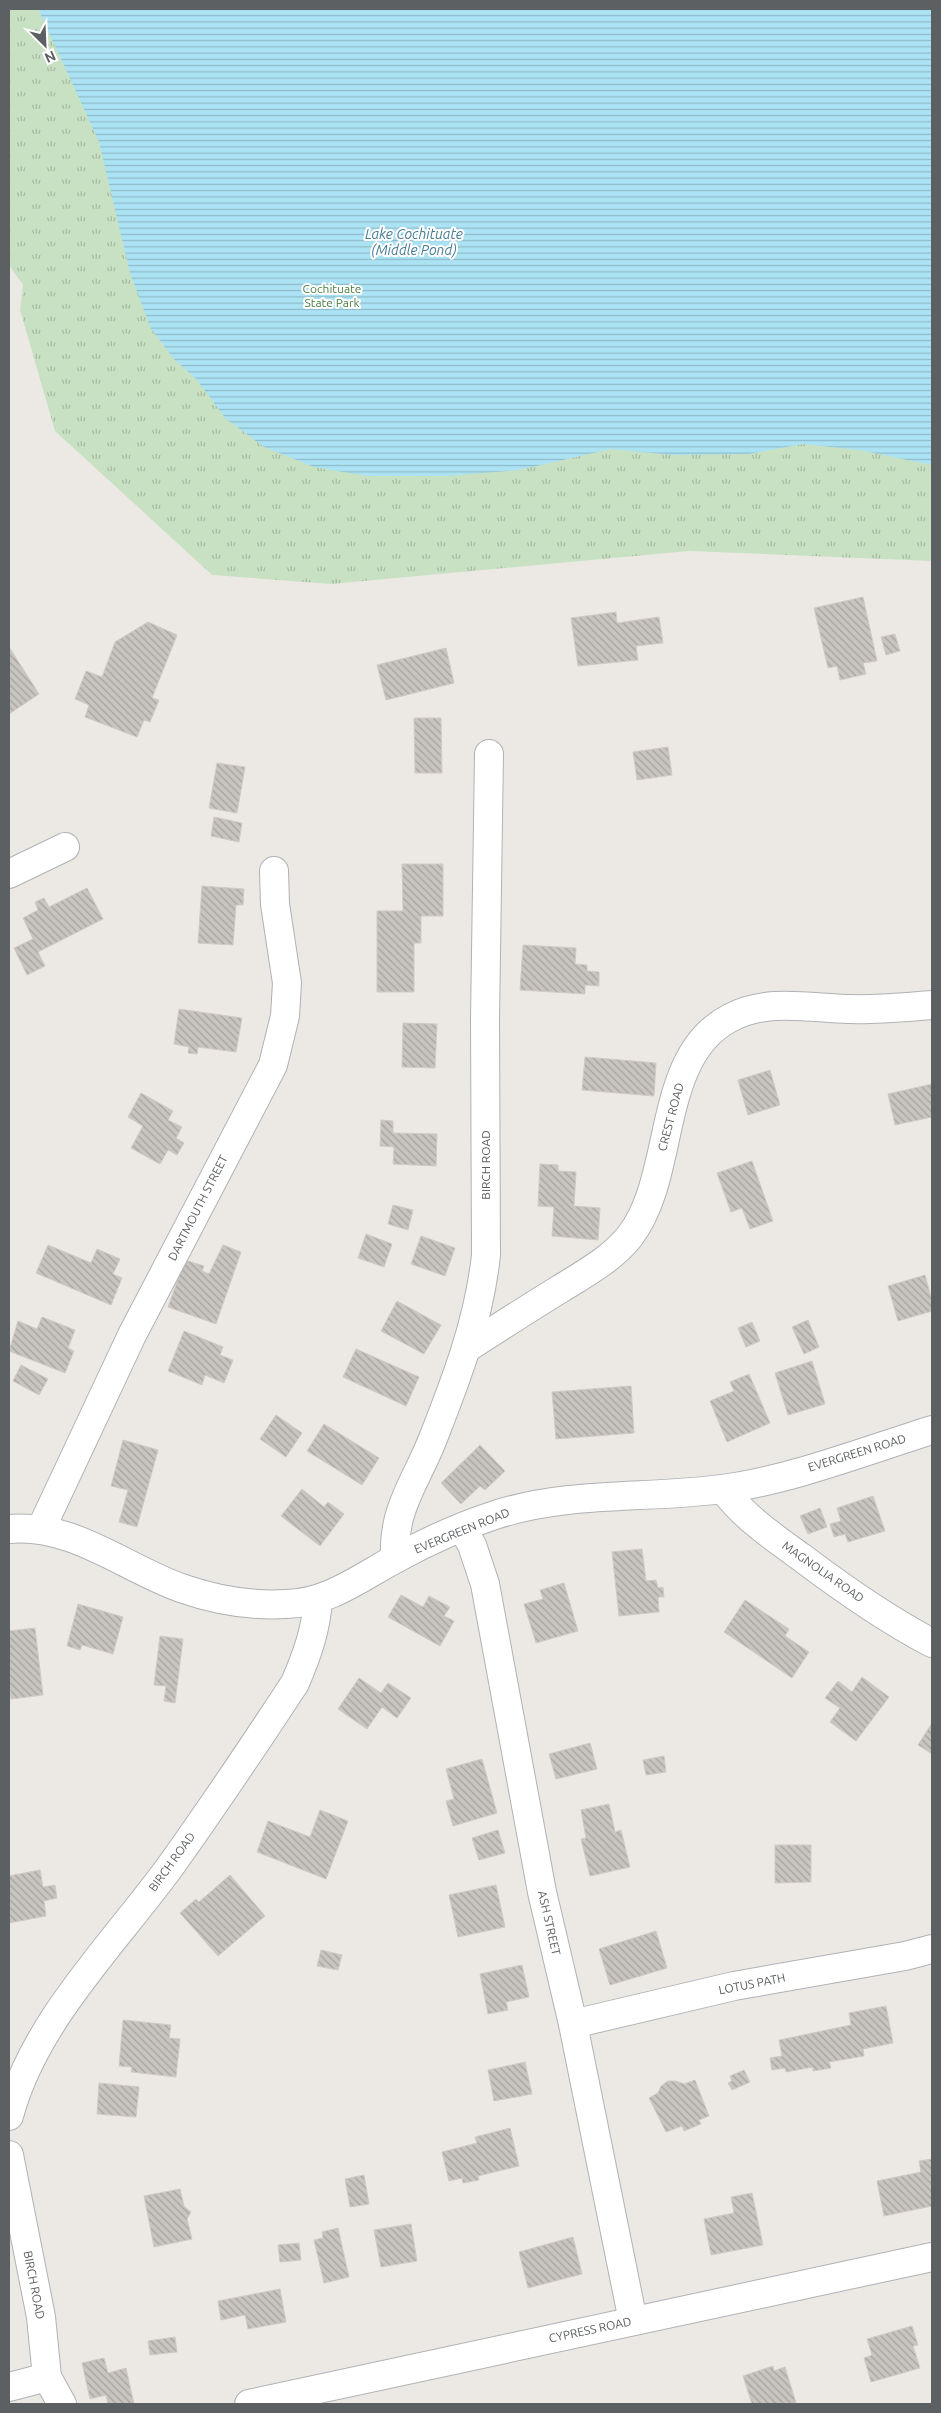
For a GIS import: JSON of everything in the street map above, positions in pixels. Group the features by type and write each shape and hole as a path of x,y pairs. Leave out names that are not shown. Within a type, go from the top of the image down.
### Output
{"street":[{"name":"BIRCH ROAD","path":"395,1559 394,1539 403,1502 431,1444 467,1348 482,1289 486,1255 485,1020 489,754"},
{"path":"9,874 65,847"},
{"name":"DARTMOUTH STREET","path":"41,1529 132,1335 273,1065 282,1032 287,983 275,904 274,871"},
{"name":"CREST ROAD","path":"467,1348 592,1268 614,1252 630,1236 643,1212 654,1183 683,1072 694,1050 710,1032 729,1018 753,1009 781,1004 850,1009 932,1005"},
{"name":"EVERGREEN ROAD","path":"9,1529 41,1529 67,1536 180,1588 217,1598 251,1604 289,1604 318,1600 361,1580 395,1559 462,1528 495,1515 524,1507 604,1496 688,1493 724,1489 788,1474 932,1430"},
{"name":"MAGNOLIA ROAD","path":"724,1489 735,1505 750,1518 822,1573 881,1613 932,1643"},
{"name":"ASH STREET","path":"462,1528 475,1551 485,1584 542,1892 574,2024 633,2321"},
{"name":"BIRCH ROAD","path":"9,2116 15,2092 46,2033 71,1996 171,1865 295,1683 309,1650 316,1623 318,1600"},
{"name":"LOTUS PATH","path":"574,2024 734,1986 905,1956 932,1949"},
{"name":"BIRCH ROAD","path":"9,2155 41,2317 47,2377"},
{"name":"CYPRESS ROAD","path":"249,2404 932,2257"},
{"path":"9,2387 47,2377 62,2404"}],"green space":[{"name":"Lake Cochituate (Middle Pond)","path":"9,9 932,9 932,561 689,551 331,584 212,575 55,431 20,310 23,285 9,265"}],"water":[{"name":"Lake Cochituate (Middle Pond)","path":"38,9 932,9 932,465 859,450 803,444 749,454 672,455 611,449 519,470 447,476 367,476 314,467 264,447 226,419 197,380 174,359 151,329 130,273 99,142"}],"building":[{"path":"863,597 877,661 863,663 866,674 840,680 837,666 828,668 814,608"},
{"path":"616,612 617,623 659,617 663,643 636,646 638,660 578,666 571,618"},
{"path":"148,622 177,635 152,698 159,700 150,722 144,720 137,737 85,717 89,705 75,699 86,671 102,677 115,642"},
{"path":"895,634 900,651 886,655 881,637"},
{"path":"9,647 39,694 9,714"},
{"path":"446,648 454,683 386,700 377,665"},
{"path":"414,718 441,718 442,773 415,773"},
{"path":"668,747 672,775 637,780 633,752"},
{"path":"217,763 245,767 237,813 209,808"},
{"path":"214,817 242,823 239,842 211,836"},
{"path":"402,864 443,864 443,916 421,916 421,943 414,943 414,992 377,992 377,911 403,911"},
{"path":"202,886 244,889 243,905 236,905 233,945 198,943"},
{"path":"87,888 103,919 38,952 45,966 27,975 14,948 33,939 23,918 38,910 35,902 44,898 49,907"},
{"path":"523,945 576,948 575,964 587,965 587,971 599,972 599,986 585,985 585,994 520,990"},
{"path":"179,1009 242,1018 236,1052 198,1047 197,1054 188,1053 189,1047 174,1044"},
{"path":"403,1023 437,1024 435,1068 402,1067"},
{"path":"585,1057 656,1063 654,1096 582,1090"},
{"path":"770,1070 780,1105 748,1115 738,1080"},
{"path":"932,1084 932,1117 895,1125 888,1094"},
{"path":"141,1093 173,1111 168,1120 182,1127 176,1138 184,1143 177,1155 168,1150 160,1164 131,1148 143,1126 128,1117"},
{"path":"381,1120 393,1121 393,1133 437,1134 436,1166 393,1164 394,1147 380,1146"},
{"path":"752,1161 773,1221 750,1229 742,1208 731,1212 717,1173"},
{"path":"540,1164 558,1165 558,1171 576,1172 574,1206 600,1208 598,1240 552,1236 554,1207 538,1206"},
{"path":"393,1205 413,1210 408,1230 388,1224"},
{"path":"366,1234 392,1244 384,1267 358,1258"},
{"path":"421,1236 455,1248 445,1276 411,1264"},
{"path":"48,1245 91,1263 97,1249 120,1259 113,1274 122,1278 111,1305 36,1273"},
{"path":"223,1245 241,1252 216,1324 168,1307 185,1260 204,1266 202,1271 209,1274"},
{"path":"925,1275 932,1301 932,1311 898,1321 888,1286"},
{"path":"397,1301 441,1325 424,1354 381,1331"},
{"path":"42,1317 75,1330 68,1348 74,1351 65,1373 9,1351 18,1321 37,1329"},
{"path":"808,1320 819,1347 804,1354 792,1327"},
{"path":"752,1322 760,1341 746,1347 738,1328"},
{"path":"184,1331 223,1347 220,1355 233,1360 224,1383 205,1375 202,1385 168,1371"},
{"path":"356,1349 419,1377 406,1406 343,1377"},
{"path":"812,1361 825,1404 788,1415 775,1373"},
{"path":"21,1365 48,1379 39,1395 13,1381"},
{"path":"749,1374 770,1423 727,1442 710,1401 734,1391 730,1382"},
{"path":"631,1386 634,1433 556,1439 552,1392"},
{"path":"276,1415 302,1433 286,1457 260,1439"},
{"path":"324,1424 379,1458 362,1485 307,1451"},
{"path":"123,1440 158,1450 137,1527 119,1522 128,1490 111,1486"},
{"path":"480,1445 505,1471 485,1490 480,1486 461,1504 441,1483"},
{"path":"302,1489 324,1507 328,1502 344,1514 320,1546 281,1516"},
{"path":"873,1496 885,1531 848,1542 845,1534 834,1537 830,1524 841,1521 837,1508"},
{"path":"820,1508 827,1527 808,1534 800,1516"},
{"path":"642,1549 646,1581 656,1580 658,1588 663,1587 664,1597 658,1597 659,1612 619,1616 612,1552"},
{"path":"564,1583 578,1631 536,1643 524,1604 543,1599 540,1590"},
{"path":"401,1595 423,1607 429,1596 450,1607 444,1616 454,1621 440,1646 388,1617"},
{"path":"745,1600 789,1629 785,1636 809,1652 792,1678 724,1632"},
{"path":"78,1604 123,1617 113,1654 82,1645 80,1650 67,1646"},
{"path":"35,1628 43,1695 11,1699 9,1631"},
{"path":"160,1636 183,1639 175,1703 164,1701 166,1686 154,1685"},
{"path":"862,1677 889,1697 856,1741 830,1722 840,1708 825,1698 838,1681 852,1692"},
{"path":"359,1678 381,1693 388,1683 411,1698 397,1718 382,1707 367,1729 338,1709"},
{"path":"932,1723 932,1754 918,1745"},
{"path":"590,1743 597,1769 556,1779 549,1754"},
{"path":"664,1756 666,1772 646,1775 643,1760"},
{"path":"482,1759 497,1813 453,1826 446,1801 454,1799 446,1769"},
{"path":"609,1804 615,1832 621,1830 630,1867 590,1876 581,1839 586,1838 581,1810"},
{"path":"320,1810 348,1821 326,1879 257,1852 268,1821 310,1837"},
{"path":"498,1830 505,1853 479,1860 472,1838"},
{"path":"775,1845 811,1845 811,1882 775,1883"},
{"path":"40,1870 43,1887 55,1885 57,1898 44,1901 46,1916 9,1923 9,1876"},
{"path":"230,1875 265,1916 218,1956 180,1913 196,1899 199,1902"},
{"path":"496,1885 505,1927 458,1937 449,1895"},
{"path":"656,1931 667,1968 610,1985 599,1949"},
{"path":"321,1950 342,1955 338,1970 317,1966"},
{"path":"522,1965 529,1997 506,2002 508,2010 488,2014 480,1974"},
{"path":"886,2006 893,2043 863,2049 864,2056 829,2062 831,2068 813,2071 813,2067 786,2072 785,2068 772,2070 770,2058 782,2056 779,2040 851,2025 849,2013"},
{"path":"123,2020 171,2025 169,2038 180,2039 176,2077 131,2072 132,2067 119,2066"},
{"path":"525,2062 532,2094 494,2101 488,2070"},
{"path":"744,2070 750,2082 732,2090 728,2083 732,2081 730,2076"},
{"path":"695,2080 709,2116 699,2120 701,2124 684,2131 682,2126 666,2132 649,2098 658,2093 661,2086 668,2081 684,2084"},
{"path":"99,2083 139,2087 136,2117 97,2114"},
{"path":"510,2128 519,2166 478,2176 479,2180 463,2183 462,2178 449,2181 442,2152 477,2143 475,2137"},
{"path":"932,2159 932,2206 884,2216 877,2181 921,2172 919,2161"},
{"path":"364,2175 369,2204 350,2207 345,2179"},
{"path":"180,2189 184,2206 191,2212 187,2219 192,2239 154,2247 144,2196"},
{"path":"752,2193 763,2245 711,2255 704,2219 734,2213 731,2197"},
{"path":"411,2224 417,2261 381,2267 374,2230"},
{"path":"338,2228 349,2277 324,2283 314,2240 323,2238 322,2232"},
{"path":"573,2237 582,2274 528,2288 519,2252"},
{"path":"299,2243 301,2260 280,2262 278,2245"},
{"path":"280,2289 286,2322 248,2329 245,2315 221,2320 218,2301"},
{"path":"912,2326 918,2345 913,2346 920,2368 871,2382 864,2358 872,2355 867,2339"},
{"path":"175,2337 177,2352 150,2355 148,2341"},
{"path":"104,2358 108,2373 126,2368 134,2404 108,2404 106,2395 90,2399 82,2363"},
{"path":"773,2366 774,2371 785,2367 796,2403 752,2404 743,2376"}],"park label":[{"name":"Cochituate State Park","path":"332,296"}]}
